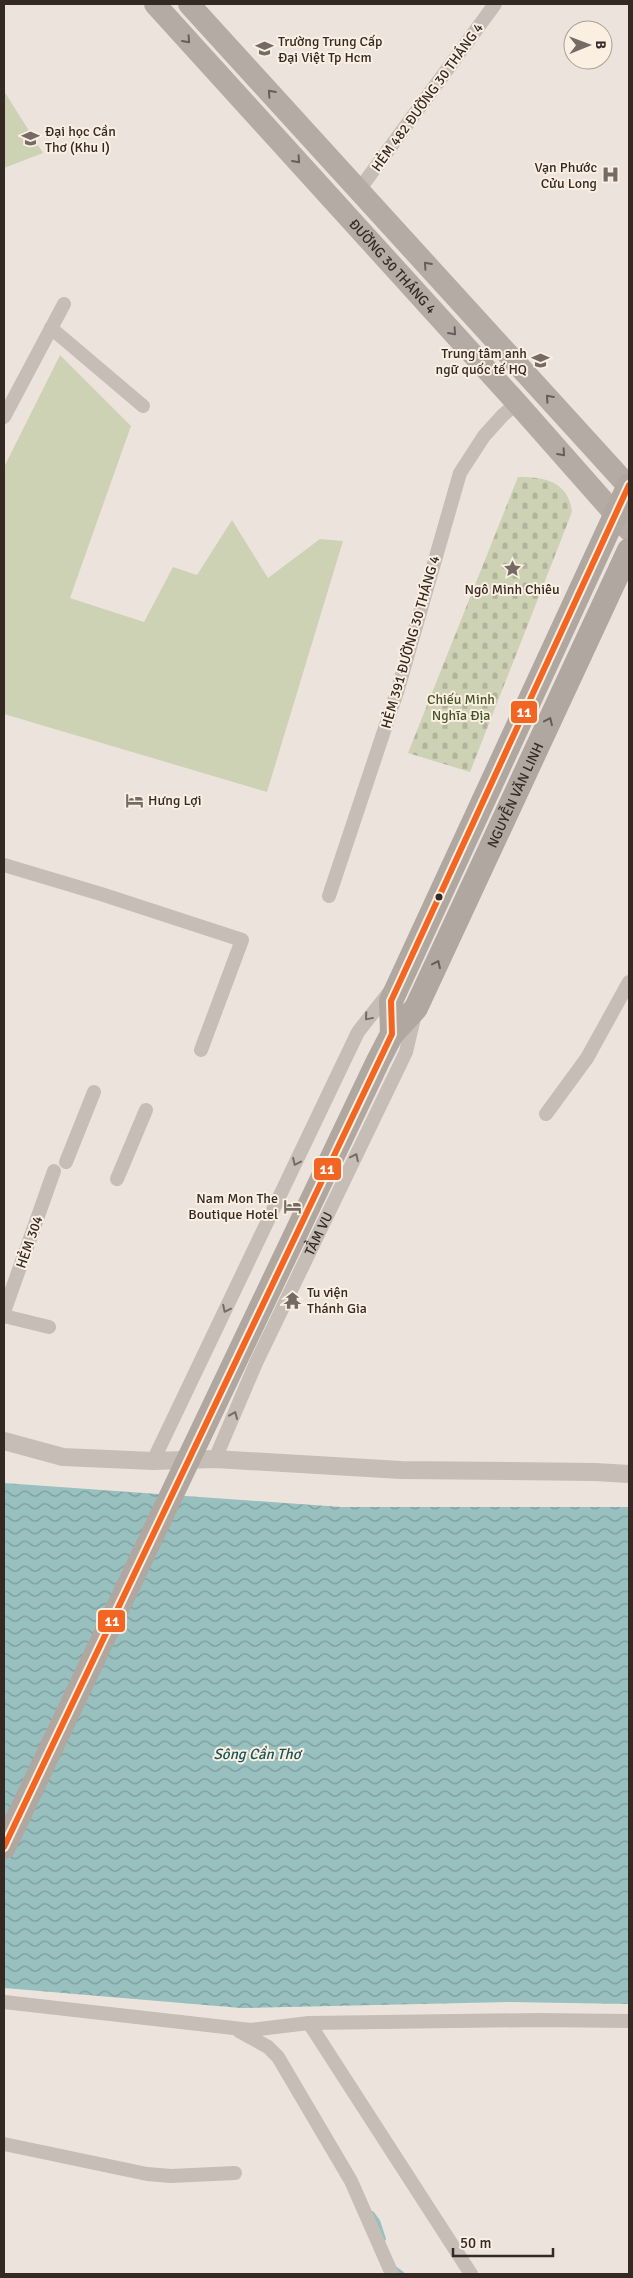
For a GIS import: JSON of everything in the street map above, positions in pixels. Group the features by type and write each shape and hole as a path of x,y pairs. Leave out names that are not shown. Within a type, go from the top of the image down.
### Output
{"highway":[{"name":"NGUYỄN VĂN LINH","path":"392,1034 391,1000 622,522 629,486"},
{"name":"NGUYỄN VĂN LINH","path":"4,1847 378,1061 392,1034 416,1008 629,550"}],"main road":[{"name":"ĐƯỜNG 30 THÁNG 4","path":"155,4 517,403 622,522"},
{"name":"ĐƯỜNG 30 THÁNG 4","path":"189,4 629,486"},
{"path":"342,211 359,190"}],"street":[{"name":"HẺM 482 ĐƯỜNG 30 THÁNG 4","path":"359,190 495,4"},
{"path":"4,417 64,304"},
{"path":"51,328 143,406"},
{"name":"HẺM 391 ĐƯỜNG 30 THÁNG 4","path":"329,896 398,689 436,550 460,473 484,436 517,403"},
{"path":"4,865 242,940 201,1050"},
{"path":"153,1461 358,1032 400,980"},
{"path":"546,1114 587,1058 629,982"},
{"name":"TẦM VU","path":"215,1460 256,1363 406,1052 416,1008"},
{"path":"66,1162 94,1092"},
{"path":"117,1180 146,1110"},
{"name":"HẺM 304","path":"4,1312 54,1171"},
{"path":"4,1316 49,1328"},
{"path":"4,1441 63,1458 153,1461 215,1460 400,1470 629,1474"},
{"path":"4,2002 251,2030 303,2024 537,2020 629,2021"},
{"path":"303,2024 471,2274"},
{"path":"232,2027 268,2047 278,2057 351,2181 392,2274"},
{"path":"4,2144 147,2174 171,2176 235,2173"}],"green space":[{"path":"4,91 43,153 4,168"},
{"path":"60,355 131,426 70,598 144,622 173,567 197,575 232,520 268,578 320,539 343,541 267,792 4,714 4,467"},
{"name":"Chiếu Minh Nghĩa Địa","path":"518,477 537,478 554,483 566,493 572,512 470,772 408,753"}],"water":[{"name":"Sông Cần Thơ","path":"4,1483 341,1507 629,1507 629,2004 509,2002 241,2008 4,1988"}],"waterway":[{"path":"372,2213 378,2221 384,2239"},
{"path":"395,2268 403,2274"}],"transit line":[{"name":"11","path":"4,1847 392,1034 391,1001 629,485"}],"place":[{"name":"Trường Trung Cấp Đại Việt Tp Hcm","path":"264,49"},
{"name":"Đại học Cần Thơ (Khu I)","path":"31,139"},
{"name":"Vạn Phước Cửu Long","path":"611,175"},
{"name":"Trung tâm anh ngữ quốc tế HQ","path":"541,361"},
{"name":"Ngô Minh Chiêu","path":"512,569"},
{"name":"Hưng Lợi","path":"134,800"},
{"name":"Nam Mon The Boutique Hotel","path":"292,1206"},
{"name":"Tu viện Thánh Gia","path":"293,1300"}]}
